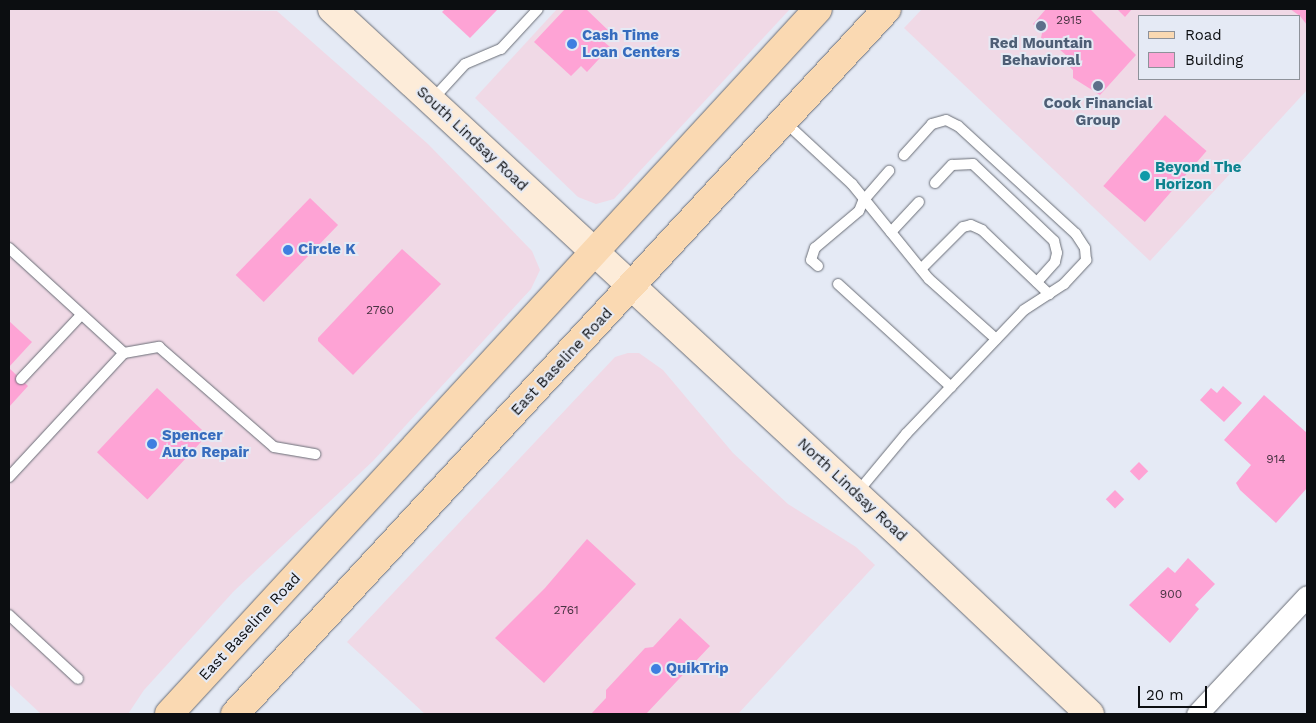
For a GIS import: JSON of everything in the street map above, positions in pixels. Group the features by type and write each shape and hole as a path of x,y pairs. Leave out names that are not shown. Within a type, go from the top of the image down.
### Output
{"main road":[{"name":"South Lindsay Road","path":"332,9 603,262"},
{"name":"East Baseline Road","path":"169,714 603,262 818,9"},
{"name":"East Baseline Road","path":"235,714 887,9"},
{"name":"North Lindsay Road","path":"603,262 856,494 1090,714"}],"street":[{"path":"1197,714 1307,596"}],"lane":[{"path":"431,101 465,64 501,50 538,9"},
{"path":"856,494 951,387 1024,310 1064,284 1086,260 1084,248 1076,234 958,126 946,120 932,124 904,155"},
{"path":"784,121 852,184 863,200 921,269 996,339"},
{"path":"935,183 952,166 973,164 1054,241 1057,253 1055,262 1037,282"},
{"path":"818,266 811,260 815,248 858,211 863,200 889,171"},
{"path":"891,232 918,202"},
{"path":"921,269 963,226 971,225 982,230 1049,294"},
{"path":"9,248 124,353"},
{"path":"838,284 951,387"},
{"path":"21,378 81,315"},
{"path":"9,477 124,353 159,347 274,447 315,454"},
{"path":"9,615 78,678"}],"shaded area":[{"path":"9,9 277,11 428,144 532,251 540,270 531,289 373,461 234,591 144,690 128,714 41,714 9,684"},
{"path":"557,9 790,9 614,199 596,204 578,197 475,98"},
{"path":"922,9 1307,9 1307,90 1150,261 904,28"},
{"path":"628,353 639,353 663,370 733,453 788,504 856,547 875,565 738,714 425,714 347,642 615,357"}],"building":[{"path":"445,9 498,9 470,38 442,12"},
{"name":"Cash Time Loan Centers","path":"565,9 586,9 611,33 603,41 610,47 587,72 581,66 571,76 534,42"},
{"path":"1046,9 1090,9 1136,55 1100,95 1073,78 1073,70 1062,60 1066,55 1059,49 1047,48 1041,38 1042,33 1033,24"},
{"path":"1117,9 1132,9 1125,17"},
{"path":"1290,9 1307,9 1307,25 1301,15"},
{"name":"Beyond The Horizon","path":"1165,115 1207,151 1145,222 1103,186"},
{"name":"Circle K","path":"310,198 338,225 264,302 236,275"},
{"name":"Circle K","path":"402,249 441,284 353,375 318,341 318,338"},
{"path":"9,321 32,342 9,367"},
{"path":"9,368 28,386 9,407"},
{"path":"1223,386 1242,403 1224,422 1200,400 1211,388 1217,393"},
{"name":"Spencer Auto Repair","path":"157,388 207,435 147,499 97,452"},
{"path":"1264,395 1307,433 1307,488 1276,523 1240,490 1236,483 1251,465 1224,440"},
{"path":"1139,462 1148,471 1139,480 1130,471"},
{"path":"1115,490 1124,499 1115,508 1106,499"},
{"path":"587,539 636,584 544,683 495,638 545,588"},
{"path":"1188,558 1215,584 1195,605 1199,609 1170,643 1129,605 1168,567 1175,573"},
{"name":"QuikTrip","path":"680,618 710,646 646,714 591,714 606,698 606,690 645,648 653,647"}],"place":[{"name":"Red Mountain Behavioral","path":"1041,26"},
{"name":"Cash Time Loan Centers","path":"572,44"},
{"name":"Cook Financial Group","path":"1098,86"},
{"name":"Beyond The Horizon","path":"1145,176"},
{"name":"Circle K","path":"288,250"},
{"name":"Spencer Auto Repair","path":"152,444"},
{"name":"QuikTrip","path":"656,669"}]}
